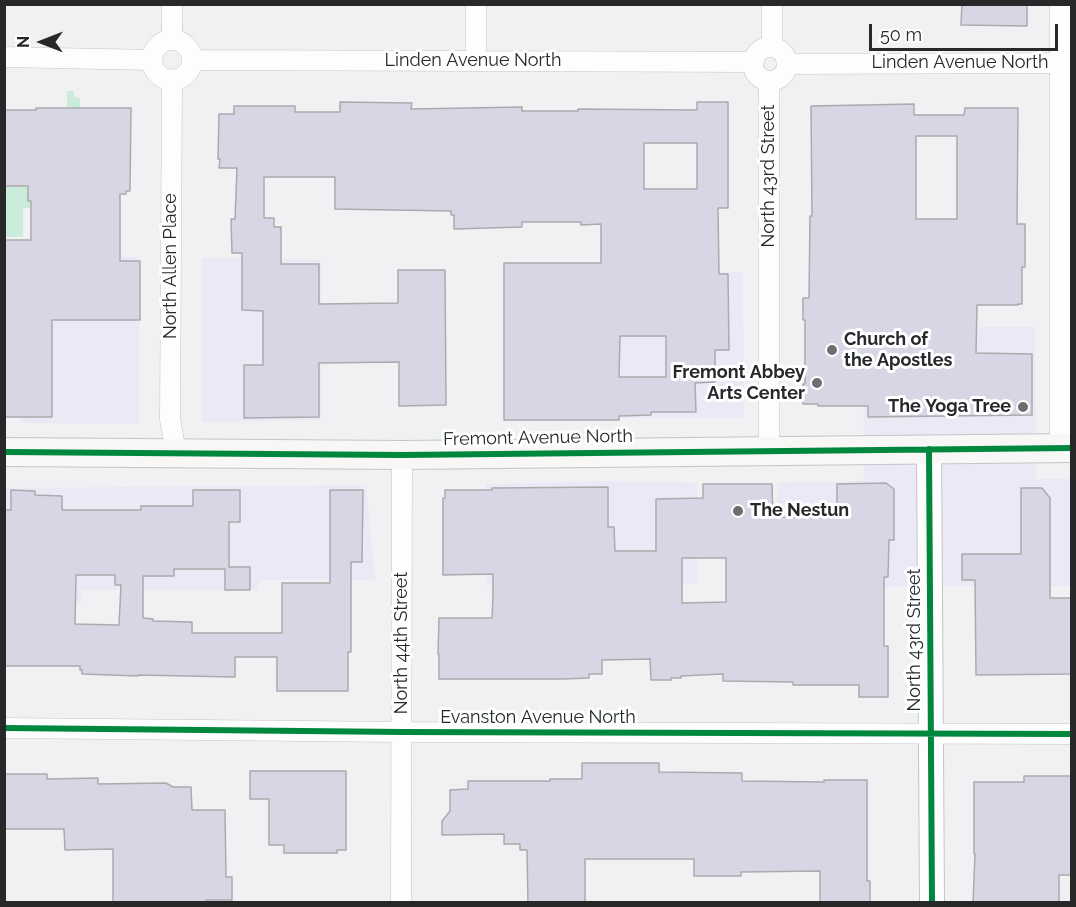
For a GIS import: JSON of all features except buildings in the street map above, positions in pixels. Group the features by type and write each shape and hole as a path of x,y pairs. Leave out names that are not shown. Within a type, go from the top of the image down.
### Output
{"main road":[{"name":"Fremont Avenue North","path":"4,452 402,455 1066,448"}],"street":[{"path":"172,4 172,40"},
{"path":"476,4 476,60"},
{"path":"772,4 772,47"},
{"path":"1060,4 1066,27 1060,63 1066,448"},
{"path":"172,40 186,46 192,60 186,74 177,79 167,79 158,74 153,65 153,54 158,46 172,40"},
{"path":"766,47 772,47 782,51 787,64 782,76 770,81 757,75 754,62 756,54 766,47"},
{"path":"4,57 153,60"},
{"name":"Linden Avenue North","path":"192,60 754,62"},
{"name":"Linden Avenue North","path":"787,64 1060,63"},
{"name":"North Allen Place","path":"172,79 170,419 176,453"},
{"name":"North 43rd Street","path":"770,81 770,451"},
{"name":"North 43rd Street","path":"929,449 932,903"},
{"name":"North 44th Street","path":"400,903 402,455"},
{"name":"Evanston Avenue North","path":"4,728 1071,734"}],"shaded area":[{"path":"21,257 139,257 139,424 20,423"},
{"path":"202,258 321,260 321,420 202,422"},
{"path":"743,272 744,418 617,418 617,273"},
{"path":"863,327 1035,327 1036,479 1071,479 1071,586 777,587 777,483 864,481"},
{"path":"617,481 697,483 697,584 486,585 486,484"},
{"path":"366,485 375,580 259,580 258,590 82,590 81,602 5,602 4,488"}],"green space":[{"path":"67,91 74,91 74,97 80,98 80,108 74,108 74,140 109,140 109,152 23,152 23,166 28,167 28,201 55,201 55,208 23,208 23,237 5,237 4,186 21,186 21,110 26,111 28,147 52,147 52,130 55,130 55,127 67,127"}],"cycle path":[{"path":"4,452 402,455 1072,448"},
{"path":"929,449 932,902"},
{"path":"4,728 1072,734"}],"place":[{"name":"Church of the Apostles","path":"832,350"},
{"name":"Fremont Abbey Arts Center","path":"817,383"},
{"name":"The Yoga Tree","path":"1023,407"},
{"name":"The Nestun","path":"738,511"}]}
